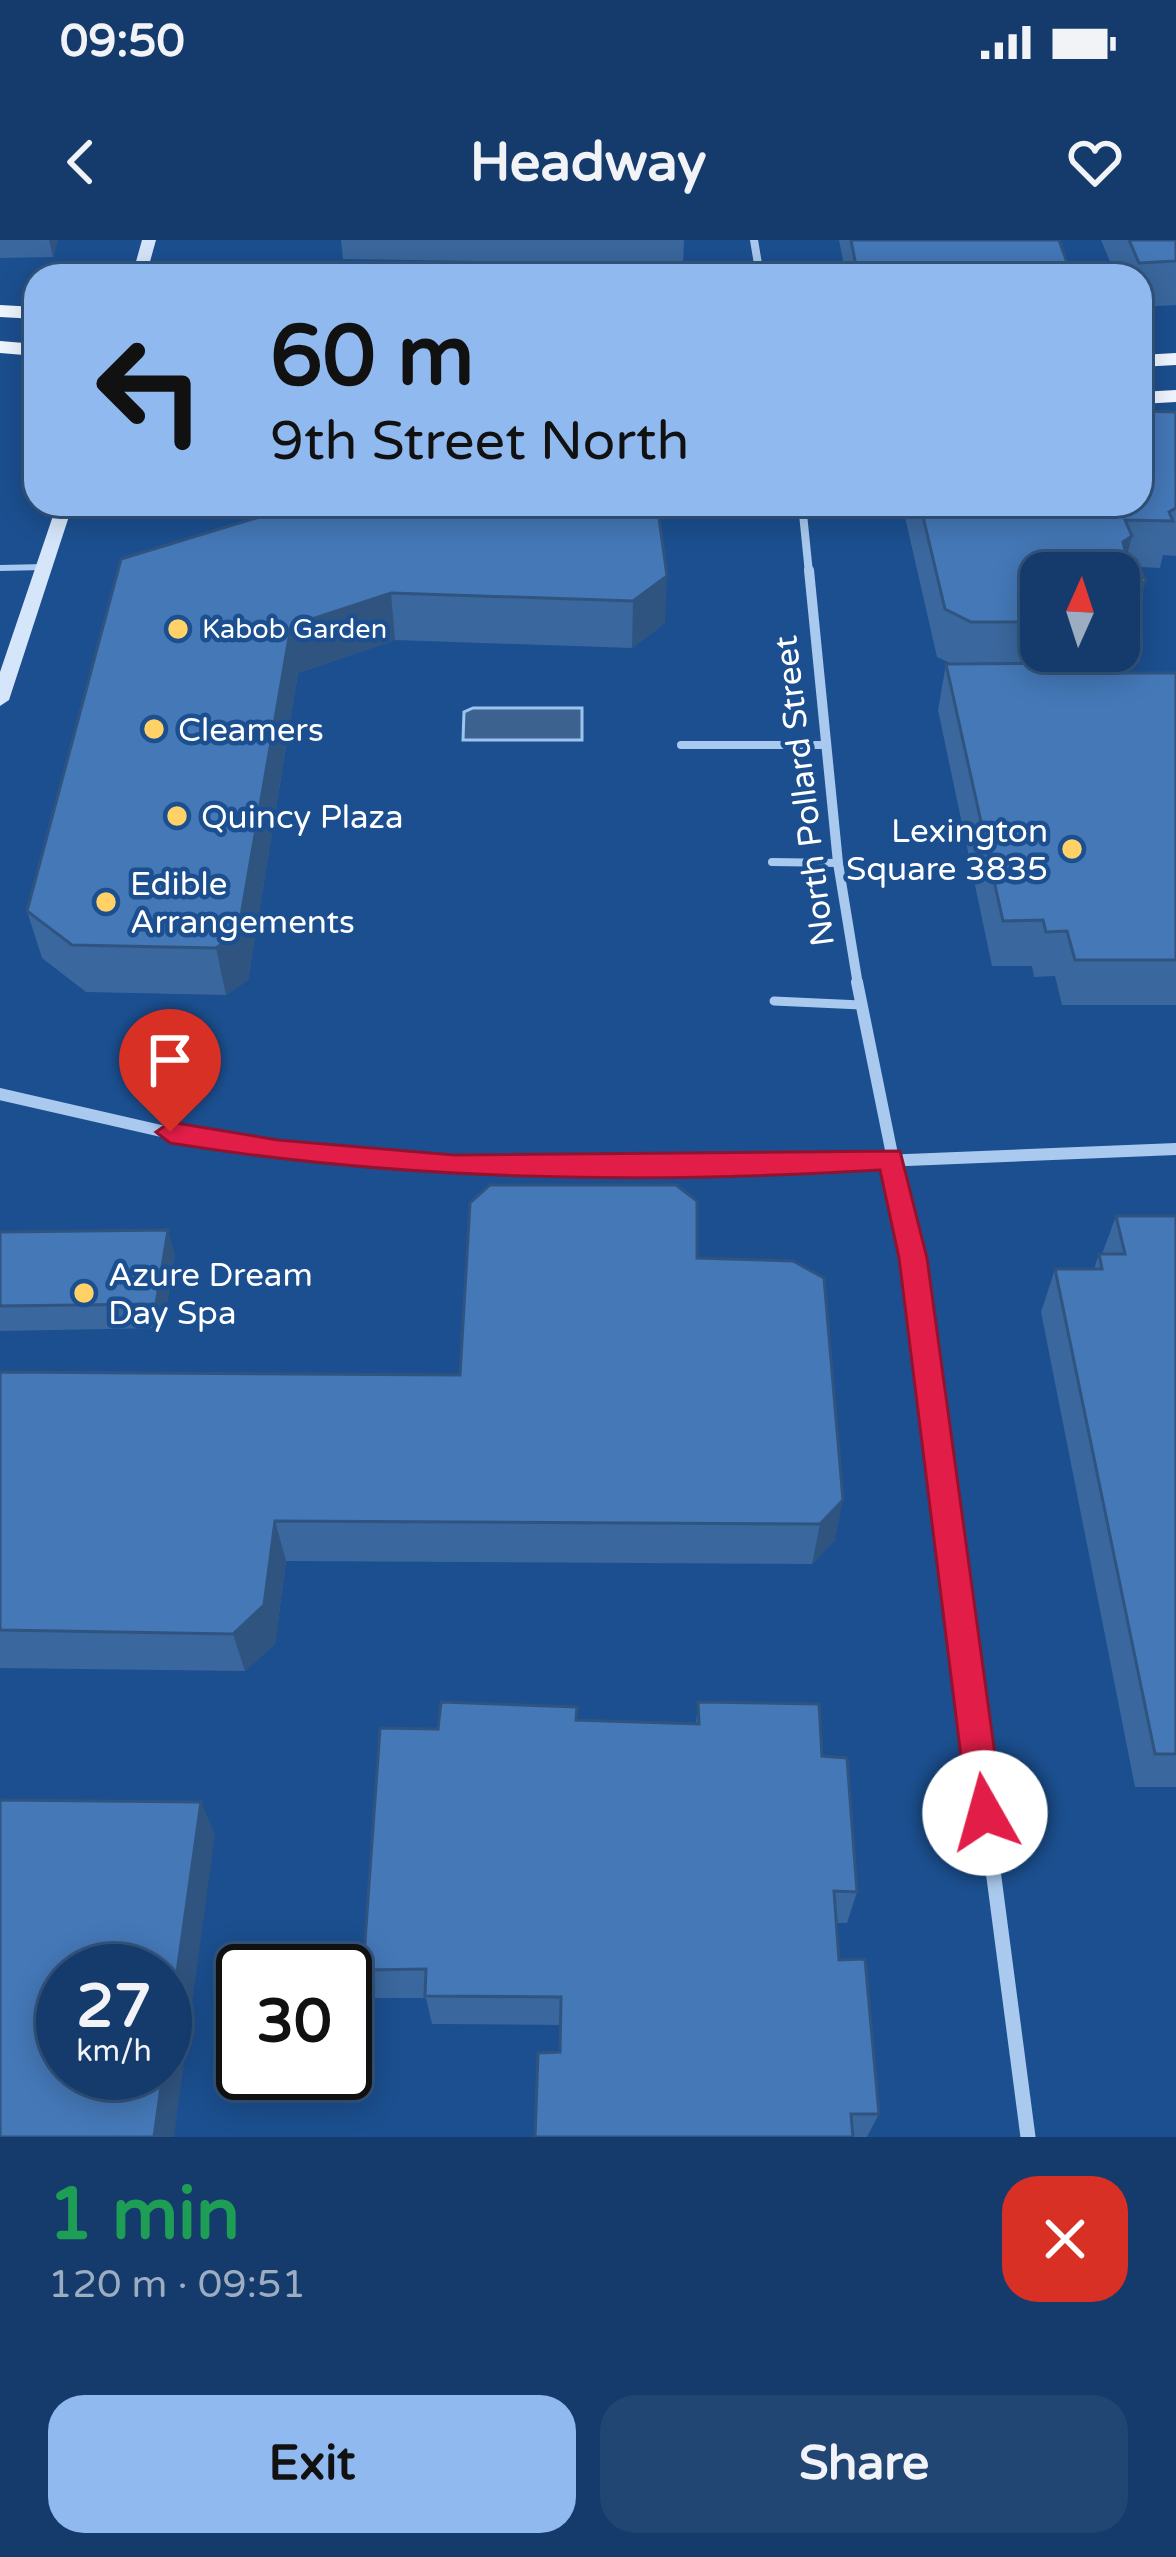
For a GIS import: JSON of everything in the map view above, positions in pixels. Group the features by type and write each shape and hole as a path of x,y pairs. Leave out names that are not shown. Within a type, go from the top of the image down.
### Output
{"main road":[{"path":"0,700 61,516"}],"street":[{"name":"North Pollard Street","path":"803,516 838,863 861,1005 913,1258 1028,2137"},
{"path":"0,1094 256,1147 454,1165 784,1165 1176,1149"}],"lane":[{"path":"0,568 44,567"},
{"path":"681,745 824,745"},
{"path":"772,862 838,863"},
{"path":"774,1001 861,1005"}],"water":[{"path":"473,708 582,708 582,740 463,740 464,712"}],"building":[{"path":"851,240 1059,240 1068,264 856,264"},
{"path":"1129,240 1176,240 1176,261 1139,263"},
{"path":"1152,411 1176,412 1176,508 1169,512 1173,521 1125,520 1132,536 1123,542 1126,552 1020,552 1020,622 971,622 945,609 923,516 1152,516"},
{"name":"Quincy Plaza","path":"263,516 659,516 667,576 633,601 391,593 291,626 238,933 216,948 72,945 27,911 121,559"},
{"name":"Lexington Square 3835","path":"1020,663 1020,672 1176,673 1176,960 1075,960 1067,931 1046,932 1043,920 1003,921 946,664"},
{"path":"490,1185 676,1185 697,1201 697,1258 793,1261 824,1278 843,1500 820,1524 275,1521 264,1605 233,1634 0,1630 0,1372 460,1375 470,1203"},
{"path":"1116,1216 1176,1216 1176,1754 1155,1754 1055,1269 1102,1269 1099,1254 1125,1254"},
{"name":"Azure Dream Day Spa","path":"168,1230 156,1304 0,1306 0,1232"},
{"path":"441,1702 577,1707 576,1720 699,1724 698,1702 819,1704 822,1756 847,1758 857,1892 834,1891 839,1960 865,1959 879,2114 851,2114 853,2137 535,2137 538,2053 560,2052 561,1997 425,1996 426,1969 372,1970 372,1944 365,1944 380,1728 438,1729"},
{"path":"0,1800 201,1802 181,1944 36,1944 36,2100 159,2100 154,2137 0,2137"}],"place":[{"name":"Kabob Garden","path":"178,629"},
{"name":"Cleamers","path":"154,729"},
{"name":"Quincy Plaza","path":"177,816"},
{"name":"Lexington Square 3835","path":"1072,849"},
{"name":"Edible Arrangements","path":"106,902"},
{"name":"Azure Dream Day Spa","path":"84,1293"}],"route":[{"path":"170,1132 278,1150 454,1165 784,1165 891,1159 913,1258 985,1813"}]}
